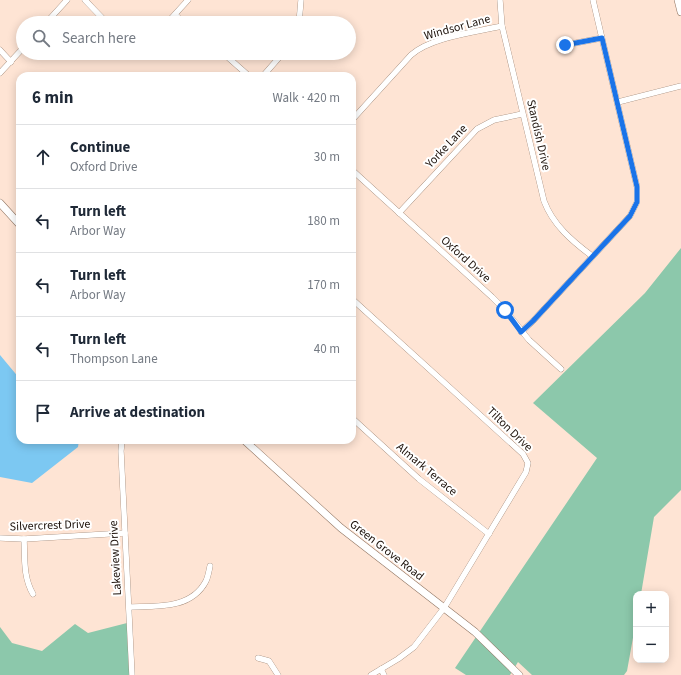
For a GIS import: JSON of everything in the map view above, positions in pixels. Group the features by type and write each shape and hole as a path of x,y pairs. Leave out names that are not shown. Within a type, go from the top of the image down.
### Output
{"street":[{"path":"52,16 67,0"},
{"path":"85,0 100,16"},
{"path":"175,15 188,0"},
{"path":"300,16 301,0"},
{"name":"Standish Drive","path":"500,0 502,26 541,194 553,219 562,230 592,256"},
{"path":"521,332 538,316 630,216 637,202 637,187 594,0"},
{"path":"678,0 681,12"},
{"name":"Windsor Lane","path":"356,116 411,54 418,49 436,41 502,26"},
{"path":"565,45 602,38"},
{"path":"0,50 10,62"},
{"path":"0,73 16,56"},
{"path":"232,60 245,72"},
{"path":"266,72 277,60"},
{"path":"618,102 681,86"},
{"name":"Yorke Lane","path":"399,213 477,129 494,120 522,114"},
{"name":"Oxford Drive","path":"356,174 501,306 521,332 561,369"},
{"path":"0,203 16,221"},
{"name":"Tilton Drive","path":"356,303 523,454 528,463 526,472 444,608 414,647 382,672 371,675"},
{"name":"Almark Terrace","path":"356,422 419,479 489,534"},
{"name":"Lakeview Drive","path":"122,444 124,533 132,675"},
{"name":"Green Grove Road","path":"248,444 341,528 475,632 519,675"},
{"name":"Silvercrest Drive","path":"0,538 24,539 124,533"},
{"path":"24,539 26,578 33,594"},
{"path":"129,607 171,605 185,600 203,586 210,566"},
{"path":"258,658 269,661 278,675"}],"green space":[{"path":"681,248 681,490 654,517 642,591 633,591 633,638 627,671 624,675 532,675 518,662 510,675 466,675 455,668 597,458 533,403 645,293"},
{"path":"127,623 131,675 0,675 0,627 12,643 42,651 75,624 88,633"}],"water":[{"path":"0,355 16,374 16,444 78,444 78,447 32,483 0,477"}],"route":[{"path":"505,310 521,332 533,321 630,216 637,202 637,187 602,38 565,45"}]}
